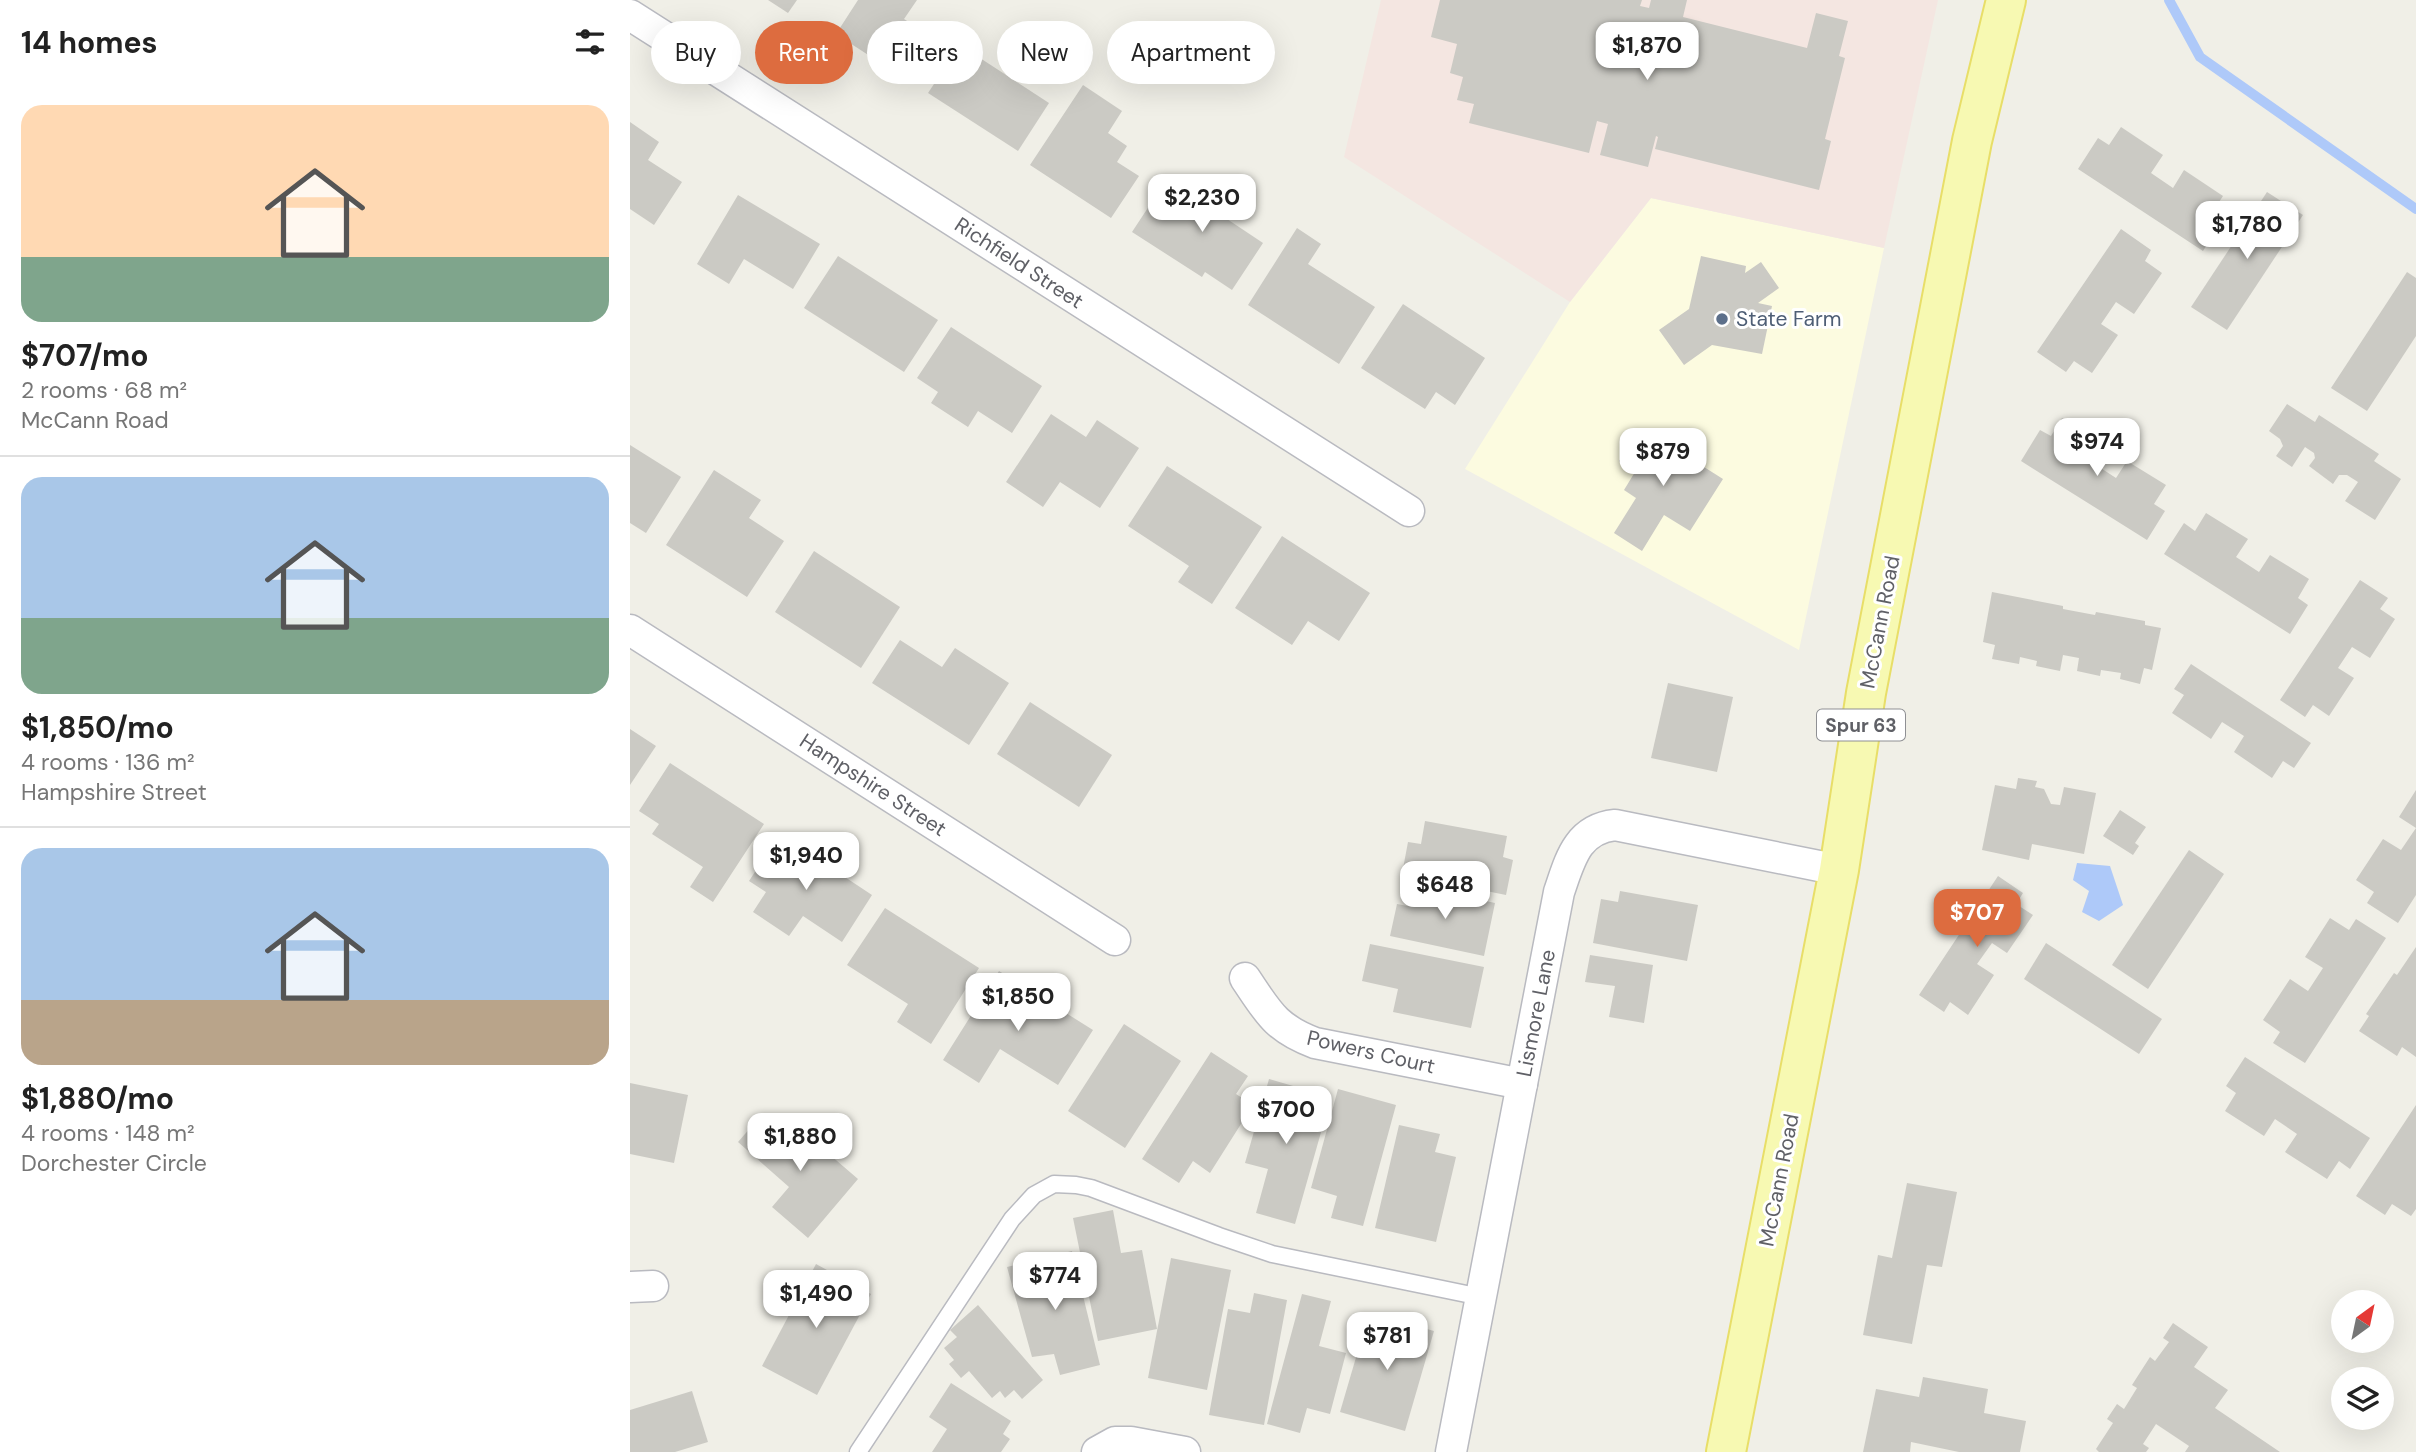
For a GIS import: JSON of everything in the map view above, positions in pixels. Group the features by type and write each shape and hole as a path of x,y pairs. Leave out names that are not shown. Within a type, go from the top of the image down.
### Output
{"main road":[{"name":"McCann Road","path":"1726,1452 1839,870 1866,693 1969,154 2006,0"}],"street":[{"name":"Richfield Street","path":"630,15 1409,511"},
{"name":"Hampshire Street","path":"630,630 1115,940"},
{"name":"Lismore Lane","path":"1451,1452 1559,891 1581,842 1592,831 1615,825 1839,870"},
{"name":"Powers Court","path":"1245,978 1272,1019 1287,1031 1315,1043 1522,1084"},
{"path":"1097,1452 1115,1442 1131,1442 1185,1452"}],"lane":[{"path":"859,1452 1000,1234 1034,1195 1054,1184 1091,1188 1249,1248 1481,1297"}],"shaded area":[{"path":"1381,0 1938,0 1884,248 1651,198 1570,302 1344,157"},
{"path":"1651,198 1884,248 1799,650 1465,469 1570,302"}],"water":[{"path":"2077,863 2110,866 2123,905 2099,921 2082,912 2089,891 2073,880"}],"building":[{"path":"768,0 797,0 788,13"},
{"path":"858,0 917,0 904,19 907,21 867,21 867,54 853,45 853,21 844,21"},
{"path":"1440,0 1642,0 1640,6 1649,8 1651,0 1687,0 1683,17 1807,48 1816,13 1848,21 1839,56 1845,58 1825,139 1831,141 1819,190 1655,149 1656,136 1648,167 1600,155 1608,124 1597,121 1589,153 1469,123 1474,104 1457,100 1463,77 1450,73 1457,44 1431,37"},
{"path":"983,60 997,69 997,84 1020,84 1049,103 1018,151 928,93 934,84 983,84"},
{"path":"1083,85 1122,111 1108,133 1127,146 1117,162 1139,176 1111,218 1030,165"},
{"path":"630,122 659,142 648,160 682,182 654,225 630,209"},
{"path":"2121,127 2163,155 2151,173 2173,188 2184,170 2223,196 2211,214 2222,221 2203,251 2078,169 2098,138 2109,145"},
{"path":"1227,178 1246,190 1227,219 1263,243 1232,290 1205,272 1202,277 1132,232 1159,191 1191,212 1204,192 1214,199"},
{"path":"2267,192 2303,215 2227,330 2191,307"},
{"path":"738,195 820,244 793,289 744,259 729,284 697,264"},
{"path":"1297,228 1321,244 1308,264 1375,307 1339,364 1248,305"},
{"path":"2121,229 2151,250 2145,261 2162,273 2134,314 2116,302 2101,324 2118,335 2092,373 2074,361 2066,372 2037,352"},
{"path":"838,256 938,320 904,372 804,308"},
{"name":"State Farm","path":"1701,256 1746,266 1745,273 1761,262 1779,288 1758,303 1772,306 1762,354 1712,345 1684,365 1659,330 1689,309"},
{"path":"2407,272 2416,278 2416,336 2367,411 2331,388"},
{"path":"1403,304 1485,358 1455,405 1436,392 1425,409 1361,368"},
{"path":"951,327 1042,386 1012,433 978,411 968,427 931,403 938,392 917,378"},
{"path":"2287,404 2315,422 2319,415 2379,454 2374,461 2401,479 2375,520 2345,501 2358,482 2347,475 2339,475 2333,484 2309,466 2315,458 2314,453 2305,447 2292,467 2276,456 2283,446 2280,439 2269,431"},
{"path":"1051,414 1086,437 1097,420 1139,448 1100,508 1060,482 1043,507 1006,482"},
{"path":"2062,418 2104,445 2093,463 2116,478 2127,461 2166,485 2154,504 2165,511 2147,540 2021,461 2040,430 2051,436"},
{"path":"1639,430 1652,438 1657,430 1670,438 1666,443 1723,479 1690,531 1664,515 1642,551 1614,533 1636,498 1624,490 1635,472 1619,461"},
{"path":"630,445 681,477 646,533 630,523"},
{"path":"1167,466 1262,527 1212,604 1178,582 1189,566 1128,526"},
{"path":"714,470 761,500 749,518 784,541 747,597 666,545"},
{"path":"2206,513 2248,539 2236,557 2259,572 2270,555 2309,579 2298,598 2308,605 2290,634 2164,554 2184,523 2195,531"},
{"path":"1282,536 1370,593 1339,641 1308,621 1292,645 1235,608"},
{"path":"814,551 900,607 861,668 775,612"},
{"path":"2360,580 2388,598 2380,609 2395,619 2370,658 2352,647 2338,668 2354,678 2329,716 2313,705 2305,717 2280,700"},
{"path":"1992,592 2063,606 2063,609 2145,621 2145,625 2161,628 2152,670 2144,668 2140,684 2120,679 2121,673 2101,670 2100,676 2077,671 2079,658 2063,655 2060,671 2036,666 2037,661 2020,657 2019,664 1992,659 1995,645 1983,642"},
{"path":"900,640 942,667 955,648 1009,683 969,745 872,683"},
{"path":"2191,664 2311,743 2294,768 2283,761 2272,778 2234,752 2244,736 2222,722 2211,739 2172,713 2184,695 2174,689"},
{"path":"1668,683 1733,697 1717,772 1651,758"},
{"path":"1030,702 1112,755 1079,807 997,754"},
{"path":"630,729 656,746 630,785"},
{"path":"670,763 764,824 713,902 690,887 703,867 652,834 659,824 639,811"},
{"path":"2018,778 2037,781 2035,787 2044,789 2051,804 2060,805 2064,787 2096,793 2084,854 2032,844 2029,860 1982,850 1995,785 2016,789"},
{"path":"2416,790 2416,828 2399,817"},
{"path":"2120,810 2146,827 2135,843 2139,846 2133,855 2103,836"},
{"path":"1425,821 1507,836 1503,857 1513,860 1506,895 1402,874 1408,842 1421,844"},
{"path":"2416,828 2416,895 2398,923 2367,903 2374,892 2356,880 2383,839 2401,850"},
{"path":"780,834 872,895 842,942 803,916 789,936 753,912 766,892 749,881"},
{"path":"2189,850 2224,874 2148,989 2112,965"},
{"path":"1998,876 2023,893 2016,904 2033,915 2007,953 1992,943 1977,964 1994,975 1968,1015 1950,1002 1944,1012 1919,995"},
{"path":"1418,886 1495,903 1484,956 1390,936 1397,904 1413,907"},
{"path":"1620,891 1698,905 1687,961 1593,943 1601,899 1618,902"},
{"path":"885,908 979,968 931,1044 897,1022 908,1004 847,965"},
{"path":"2330,918 2349,930 2356,919 2386,938 2305,1063 2273,1043 2280,1032 2263,1020 2290,979 2308,991 2323,968 2305,957"},
{"path":"2046,943 2162,1019 2139,1054 2024,979"},
{"path":"1370,944 1484,967 1471,1028 1393,1012 1398,989 1362,981"},
{"path":"2416,947 2416,1057 2402,1047 2397,1056 2359,1031 2369,1016 2366,1014"},
{"path":"1590,955 1653,965 1644,1023 1609,1017 1615,986 1585,982"},
{"path":"999,971 1093,1030 1058,1085 1000,1049 979,1083 943,1060"},
{"path":"1124,1024 1181,1061 1125,1148 1068,1111"},
{"path":"1211,1052 1248,1076 1236,1094 1253,1105 1210,1173 1193,1161 1179,1183 1142,1159"},
{"path":"2245,1057 2370,1138 2350,1169 2339,1161 2327,1179 2285,1152 2297,1134 2275,1119 2264,1136 2225,1111 2236,1093 2226,1086"},
{"path":"1269,1079 1331,1097 1295,1224 1256,1213 1268,1169 1245,1163"},
{"path":"630,1083 688,1095 674,1163 630,1154"},
{"path":"1338,1089 1396,1105 1363,1226 1331,1218 1337,1196 1311,1188"},
{"path":"2416,1105 2416,1209 2411,1216 2392,1204 2385,1215 2356,1196"},
{"path":"759,1118 775,1132 787,1118 858,1179 808,1238 772,1207 789,1187 738,1142"},
{"path":"1399,1125 1440,1134 1435,1152 1456,1157 1436,1242 1375,1228"},
{"path":"1907,1183 1957,1192 1942,1267 1927,1265 1912,1344 1863,1335 1878,1255 1892,1258"},
{"path":"1113,1210 1121,1253 1142,1250 1157,1329 1098,1341 1073,1218"},
{"path":"1072,1251 1100,1365 1060,1375 1054,1354 1032,1357 1007,1267"},
{"path":"1171,1258 1231,1270 1207,1390 1148,1378"},
{"path":"816,1264 871,1294 817,1395 762,1366"},
{"path":"1254,1293 1287,1300 1264,1425 1209,1415 1228,1309 1250,1313"},
{"path":"1302,1294 1331,1301 1319,1346 1346,1353 1330,1414 1307,1408 1300,1433 1267,1424"},
{"path":"978,1305 1043,1380 1022,1399 1014,1390 1005,1398 1000,1391 992,1398 969,1371 961,1378 949,1364 954,1360 944,1348 957,1337 950,1330"},
{"path":"1369,1313 1434,1331 1405,1431 1340,1412"},
{"path":"2173,1323 2208,1347 2194,1367 2228,1390 2215,1408 2280,1452 2185,1452 2189,1446 2156,1424 2143,1444 2149,1448 2146,1452 2099,1452 2096,1449 2113,1423 2107,1419 2117,1404 2124,1409 2137,1388 2132,1385 2150,1357 2155,1361 2169,1342 2163,1338"},
{"path":"1923,1377 1988,1389 1984,1413 2026,1421 2020,1452 1959,1452 1911,1442 1910,1452 1863,1452 1876,1389 1919,1397"},
{"path":"951,1383 1011,1421 1003,1434 1010,1439 1001,1452 932,1452 947,1429 929,1417"},
{"path":"692,1391 708,1442 675,1452 630,1452 630,1410"}],"waterway":[{"path":"2169,0 2200,57 2416,209"}],"place":[{"name":"State Farm","path":"1722,319"}]}
